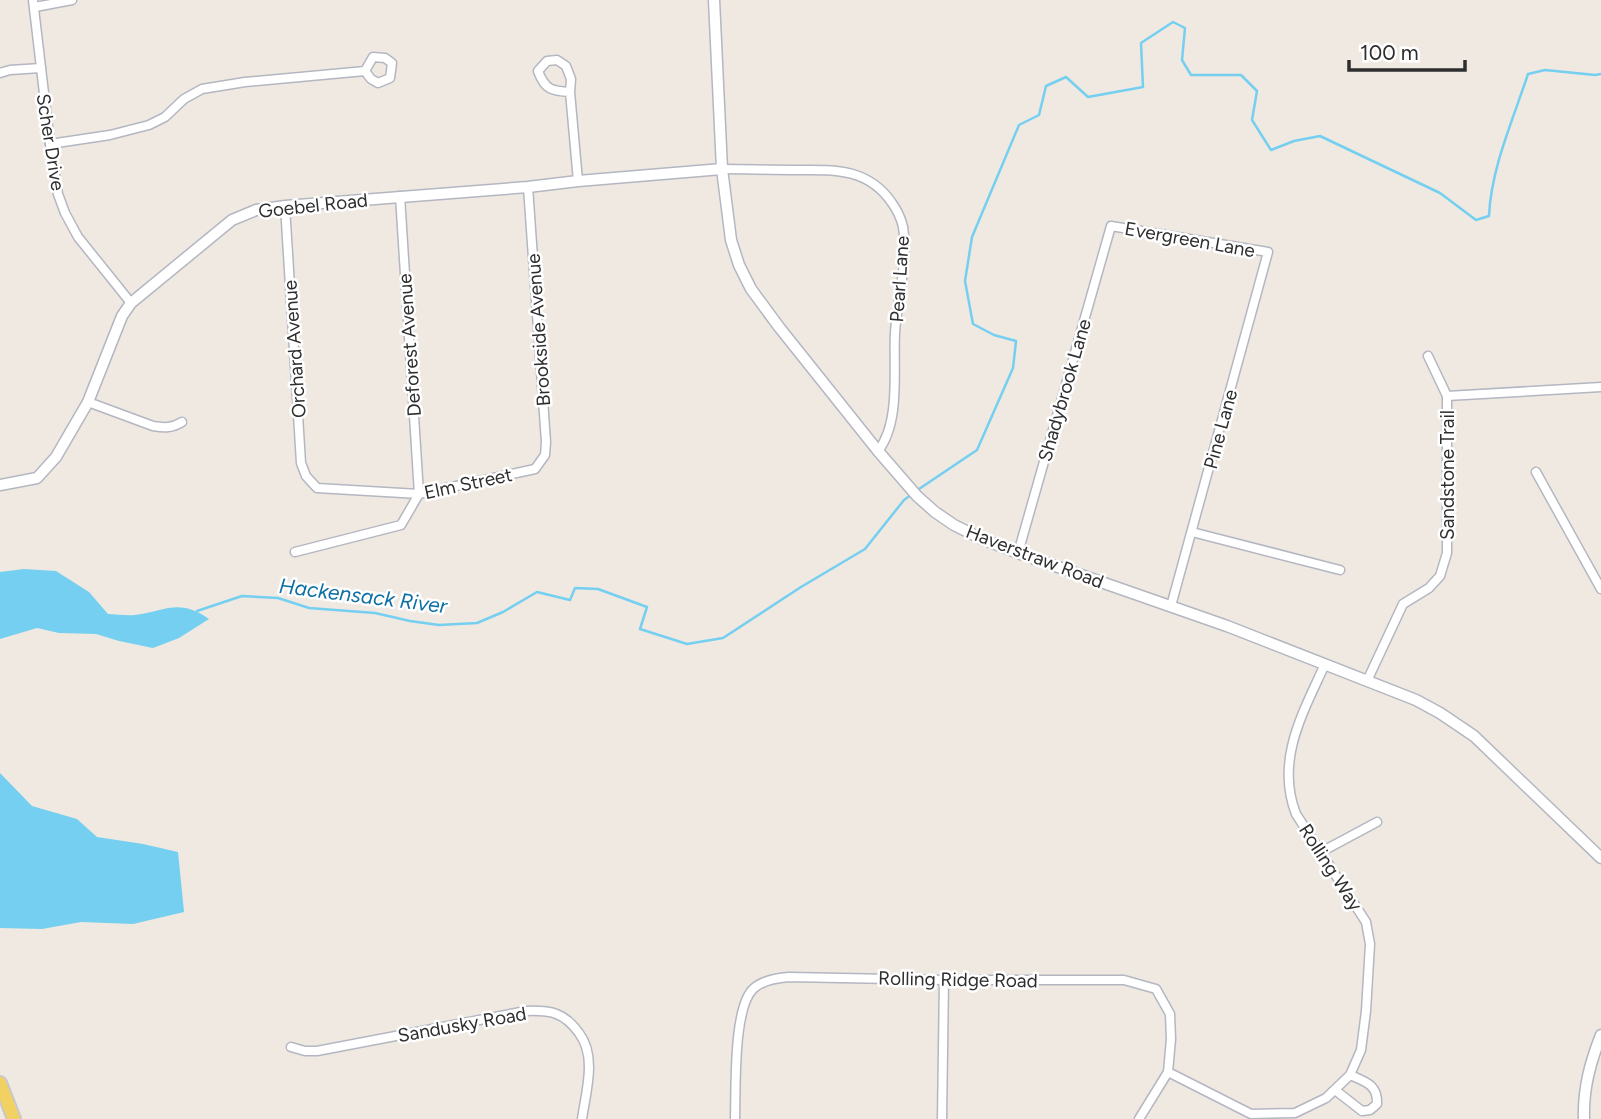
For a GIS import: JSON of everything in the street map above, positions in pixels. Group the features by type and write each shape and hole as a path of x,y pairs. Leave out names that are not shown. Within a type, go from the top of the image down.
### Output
{"main road":[{"path":"0,1083 14,1119"}],"street":[{"path":"34,4 72,0"},
{"name":"Haverstraw Road","path":"714,0 722,169 731,240 739,265 751,289 779,327 877,451 917,496 954,525 1018,553 1227,626 1416,700 1458,724 1517,776 1601,858"},
{"name":"Scher Drive","path":"34,4 58,194 78,237 131,303"},
{"path":"570,92 556,91 542,83 538,71 547,61 557,60 566,66 571,79 578,180"},
{"path":"0,73 41,68"},
{"path":"50,144 110,135 149,125 165,117 184,99 202,89 245,82 365,71"},
{"name":"Goebel Road","path":"0,485 37,478 56,457 88,402 122,316 131,303 232,220 256,210 285,206 722,169"},
{"name":"Pearl Lane","path":"722,169 840,170 859,175 875,184 898,212 903,225 904,246 895,331 894,401 890,429 885,443 877,451"},
{"name":"Brookside Avenue","path":"528,187 546,442 545,455 535,469"},
{"name":"Deforest Avenue","path":"400,196 419,494"},
{"name":"Orchard Avenue","path":"285,206 301,463 306,476 317,488"},
{"name":"Evergreen Lane","path":"1111,226 1268,252"},
{"name":"Shadybrook Lane","path":"1018,553 1111,226"},
{"name":"Pine Lane","path":"1171,606 1268,252"},
{"path":"1428,356 1447,396"},
{"name":"Sandstone Trail","path":"1367,681 1403,604 1429,588 1440,576 1447,553 1447,396 1601,387"},
{"path":"88,402 153,426 173,427 182,422"},
{"name":"Elm Street","path":"317,488 419,494 535,469"},
{"path":"1536,472 1601,589"},
{"path":"295,552 401,525 419,494"},
{"path":"1192,532 1340,570"},
{"name":"Rolling Way","path":"1168,1072 1251,1114 1295,1113 1326,1098 1335,1090 1350,1075 1361,1050 1370,944 1366,922 1296,814 1289,796 1288,763 1296,729 1325,664"},
{"path":"1321,852 1377,822"},
{"name":"Rolling Ridge Road","path":"735,1119 739,1025 743,1006 753,988 771,979 789,977 1124,980 1156,989 1170,1014 1168,1072 1139,1119"},
{"path":"942,1119 944,980"},
{"name":"Sandusky Road","path":"291,1047 317,1051 526,1011 554,1012 565,1017 575,1027 585,1041 589,1054 582,1119"},
{"path":"1584,1119 1587,1077 1601,1035"},
{"path":"1335,1090 1362,1111 1370,1110 1377,1104 1377,1094 1372,1086 1350,1075"}],"water":[{"path":"24,569 56,571 89,592 108,614 135,615 180,607 209,619 179,638 153,648 96,634 59,633 37,628 0,639 0,572"},
{"path":"0,773 32,806 77,819 97,837 178,852 184,912 133,924 81,922 42,929 0,928"}],"waterway":[{"name":"Hackensack River","path":"916,491 977,450 1013,368 1016,341 994,335 973,324 965,281 972,237 1019,125 1039,115 1046,86 1066,77 1088,97 1143,87 1141,43 1173,22 1185,28 1182,60 1191,75 1241,75 1257,91 1252,120 1271,150 1294,141 1320,136 1440,193 1476,220 1489,216 1498,162 1528,74 1545,70 1601,74"},
{"name":"Hackensack River","path":"197,611 242,596 278,598 309,608 375,613 439,625 477,623 503,612 537,592 570,600 575,588 598,589 647,607 640,629 687,644 723,638 865,549 911,495"}]}
